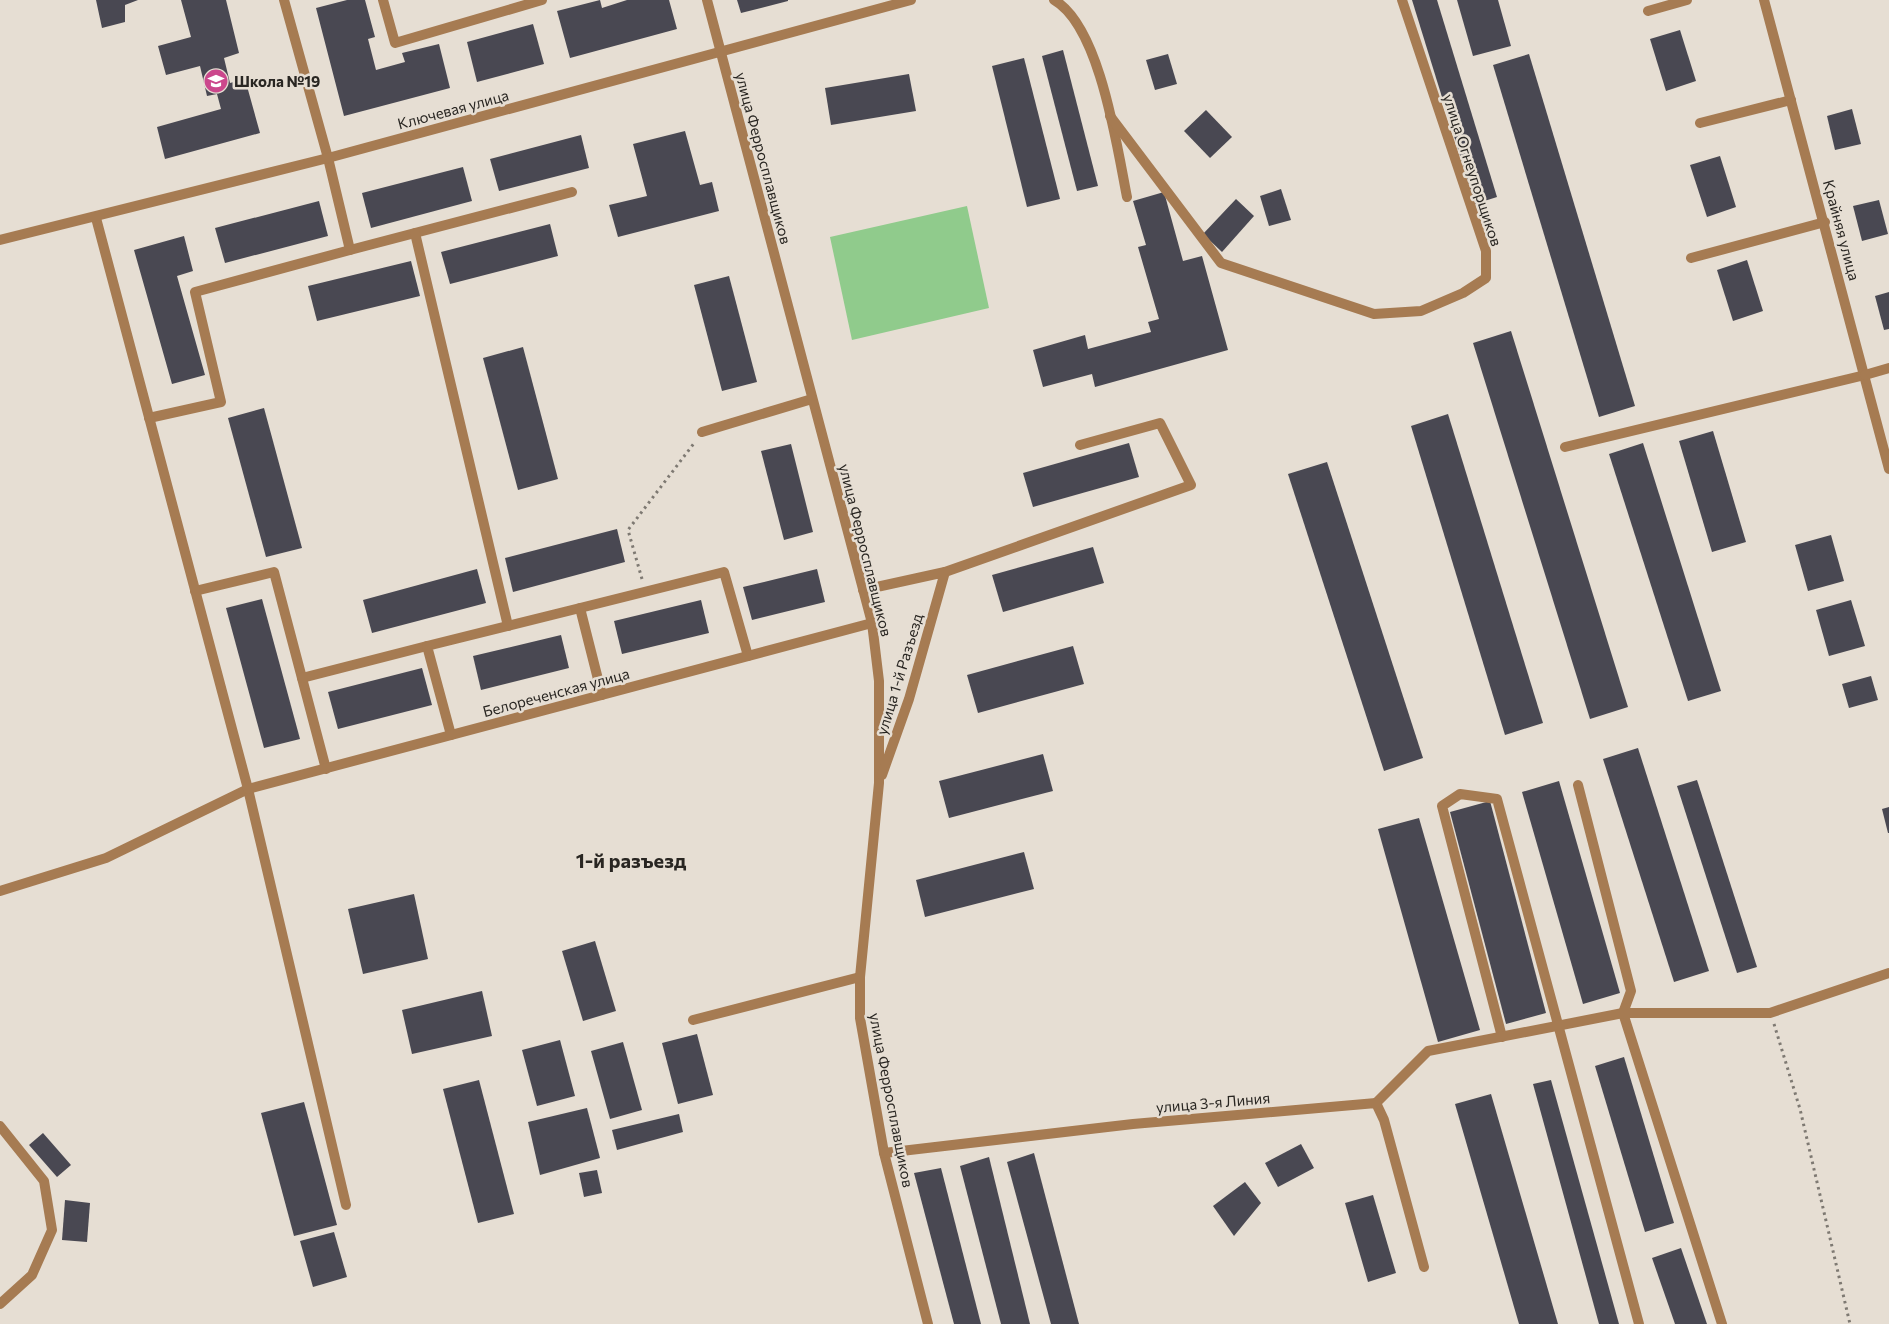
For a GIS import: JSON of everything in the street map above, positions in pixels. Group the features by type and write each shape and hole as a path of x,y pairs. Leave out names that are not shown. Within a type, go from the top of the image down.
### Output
{"street":[{"path":"284,0 328,158 350,250"},
{"path":"383,0 395,43 542,0"},
{"name":"улица Ферросплавщиков","path":"707,0 872,623 879,681 879,783 860,976 860,1018 884,1153 928,1324"},
{"name":"Ключевая улица","path":"0,240 96,218 328,158 911,0"},
{"path":"1054,0 1062,5 1085,36 1101,80 1127,197"},
{"name":"улица Огнеупорщиков","path":"1110,116 1221,263 1374,314 1421,311 1463,293 1486,278 1486,251 1402,0"},
{"path":"1648,11 1688,0"},
{"name":"Крайняя улица","path":"1764,0 1825,222 1889,469"},
{"path":"1700,124 1790,100"},
{"path":"149,418 221,402 194,292 572,192"},
{"path":"96,218 248,789 346,1205"},
{"path":"1691,258 1825,222"},
{"path":"415,233 508,626"},
{"path":"1565,447 1889,368"},
{"path":"702,432 812,398"},
{"path":"863,590 945,572 1190,485 1160,423 1080,446"},
{"path":"195,591 274,572 326,769"},
{"path":"302,678 724,572 748,656"},
{"name":"улица 1-й Разъезд","path":"879,783 909,699 945,572"},
{"path":"580,608 602,695"},
{"name":"Белореченская улица","path":"0,891 106,858 248,789 872,623"},
{"path":"427,646 451,735"},
{"path":"1578,785 1631,991 1623,1012 1722,1324"},
{"path":"1502,1037 1442,806 1460,794 1497,799 1639,1324"},
{"path":"1424,1267 1384,1120 1376,1103 1428,1051 1623,1012 1770,1013 1889,974"},
{"path":"693,1020 860,976"},
{"name":"улица 3-я Линия","path":"884,1153 1133,1124 1376,1103"},
{"path":"0,1126 44,1181 52,1230 32,1275 0,1304"}],"path":[{"path":"646,592 628,530 702,432"},
{"path":"1770,1013 1800,1109 1850,1324"}],"green space":[{"path":"967,206 989,308 852,340 830,237"}],"building":[{"path":"96,0 138,0 125,5 125,22 102,28"},
{"name":"Школа №19","path":"181,0 226,0 239,53 224,58 230,83 245,79 260,133 165,159 157,127 221,109 217,94 207,96 200,66 166,75 158,46 191,37"},
{"path":"347,0 365,0 375,37 368,39 376,70 405,62 402,53 439,44 450,88 344,116 316,8"},
{"path":"600,0 602,8 627,0 669,0 677,29 570,58 557,11"},
{"path":"737,0 788,0 788,1 741,13"},
{"path":"1412,0 1437,0 1497,197 1475,204"},
{"path":"1457,0 1498,0 1511,46 1473,56"},
{"path":"533,24 544,64 477,82 467,42"},
{"path":"1680,30 1696,81 1666,91 1650,39"},
{"path":"1063,50 1098,186 1077,191 1042,56"},
{"path":"1168,54 1177,84 1155,90 1146,60"},
{"path":"1529,54 1635,406 1599,417 1493,65"},
{"path":"1024,58 1060,199 1027,207 992,66"},
{"path":"909,74 916,111 831,125 825,88"},
{"path":"1852,109 1861,144 1835,150 1827,116"},
{"path":"1206,110 1232,137 1210,158 1184,131"},
{"path":"685,131 700,185 712,182 719,211 618,237 609,205 647,196 633,144"},
{"path":"581,135 589,168 499,191 490,159"},
{"path":"1720,156 1736,207 1707,217 1690,165"},
{"path":"463,167 472,201 371,228 362,193"},
{"path":"1281,189 1291,220 1269,226 1260,196"},
{"path":"1164,192 1183,261 1202,256 1228,350 1095,387 1092,374 1043,387 1033,350 1085,335 1088,349 1151,332 1148,322 1159,319 1138,247 1146,245 1133,201"},
{"path":"1236,199 1254,216 1222,252 1203,234"},
{"path":"1879,200 1888,234 1862,241 1853,206"},
{"path":"319,201 328,236 225,263 215,228"},
{"path":"550,224 558,256 450,284 441,252"},
{"path":"184,236 193,271 177,276 205,375 172,384 134,250"},
{"path":"1747,260 1763,311 1733,321 1717,270"},
{"path":"411,261 420,296 317,321 308,286"},
{"path":"729,276 757,382 722,391 694,285"},
{"path":"1889,292 1889,329 1884,330 1875,296"},
{"path":"1511,331 1628,707 1590,719 1473,343"},
{"path":"523,347 558,479 518,490 483,358"},
{"path":"264,408 302,548 266,557 228,418"},
{"path":"1448,414 1543,723 1505,735 1411,426"},
{"path":"1713,431 1746,542 1712,552 1679,441"},
{"path":"1129,443 1139,477 1033,507 1023,473"},
{"path":"1643,443 1721,691 1688,701 1609,454"},
{"path":"791,444 813,532 784,540 761,451"},
{"path":"1327,462 1423,758 1384,771 1288,474"},
{"path":"617,529 625,562 513,592 505,558"},
{"path":"1831,535 1844,581 1808,591 1795,545"},
{"path":"1093,547 1104,583 1003,612 992,575"},
{"path":"477,569 486,603 372,633 363,600"},
{"path":"817,569 825,602 752,620 743,587"},
{"path":"262,599 300,739 264,748 226,608"},
{"path":"701,600 709,633 622,654 614,621"},
{"path":"1851,600 1865,646 1829,656 1816,610"},
{"path":"561,635 569,668 481,690 473,656"},
{"path":"1073,646 1084,684 978,713 967,675"},
{"path":"422,668 432,705 338,729 328,692"},
{"path":"1871,676 1878,700 1849,708 1842,684"},
{"path":"1638,748 1709,971 1674,982 1603,759"},
{"path":"1043,754 1053,791 949,818 939,781"},
{"path":"1697,780 1757,967 1737,973 1677,786"},
{"path":"1559,781 1620,993 1583,1004 1522,792"},
{"path":"1490,801 1546,1013 1506,1024 1450,812"},
{"path":"1889,807 1889,833 1888,833 1882,809"},
{"path":"1419,818 1480,1030 1438,1042 1378,829"},
{"path":"1024,852 1034,889 925,917 916,880"},
{"path":"414,894 428,959 363,974 348,909"},
{"path":"595,941 616,1011 583,1021 562,951"},
{"path":"482,991 492,1036 412,1054 402,1010"},
{"path":"697,1034 713,1095 678,1104 662,1043"},
{"path":"560,1040 575,1096 537,1106 522,1050"},
{"path":"623,1042 642,1110 610,1119 591,1051"},
{"path":"1624,1057 1674,1223 1645,1232 1595,1066"},
{"path":"479,1080 514,1214 478,1223 443,1089"},
{"path":"1551,1080 1619,1324 1599,1324 1533,1084"},
{"path":"1491,1094 1558,1324 1519,1324 1455,1104"},
{"path":"304,1102 337,1225 294,1236 261,1113"},
{"path":"587,1108 600,1158 540,1175 528,1122"},
{"path":"679,1114 683,1132 617,1150 612,1130"},
{"path":"43,1133 71,1165 57,1177 29,1145"},
{"path":"1301,1144 1314,1168 1278,1187 1265,1163"},
{"path":"1034,1153 1079,1324 1051,1324 1007,1162"},
{"path":"989,1157 1030,1324 1001,1324 960,1166"},
{"path":"941,1168 981,1324 954,1324 914,1173"},
{"path":"597,1170 602,1193 584,1197 579,1173"},
{"path":"1245,1182 1261,1203 1234,1236 1213,1206"},
{"path":"1373,1195 1396,1273 1368,1282 1345,1203"},
{"path":"65,1200 90,1203 87,1242 62,1240"},
{"path":"334,1232 347,1277 313,1287 300,1241"},
{"path":"1681,1248 1707,1324 1675,1324 1652,1258"}],"place":[{"name":"Школа №19","path":"216,81"}],"district":[{"name":"1-й разъезд","path":"631,860"}]}
